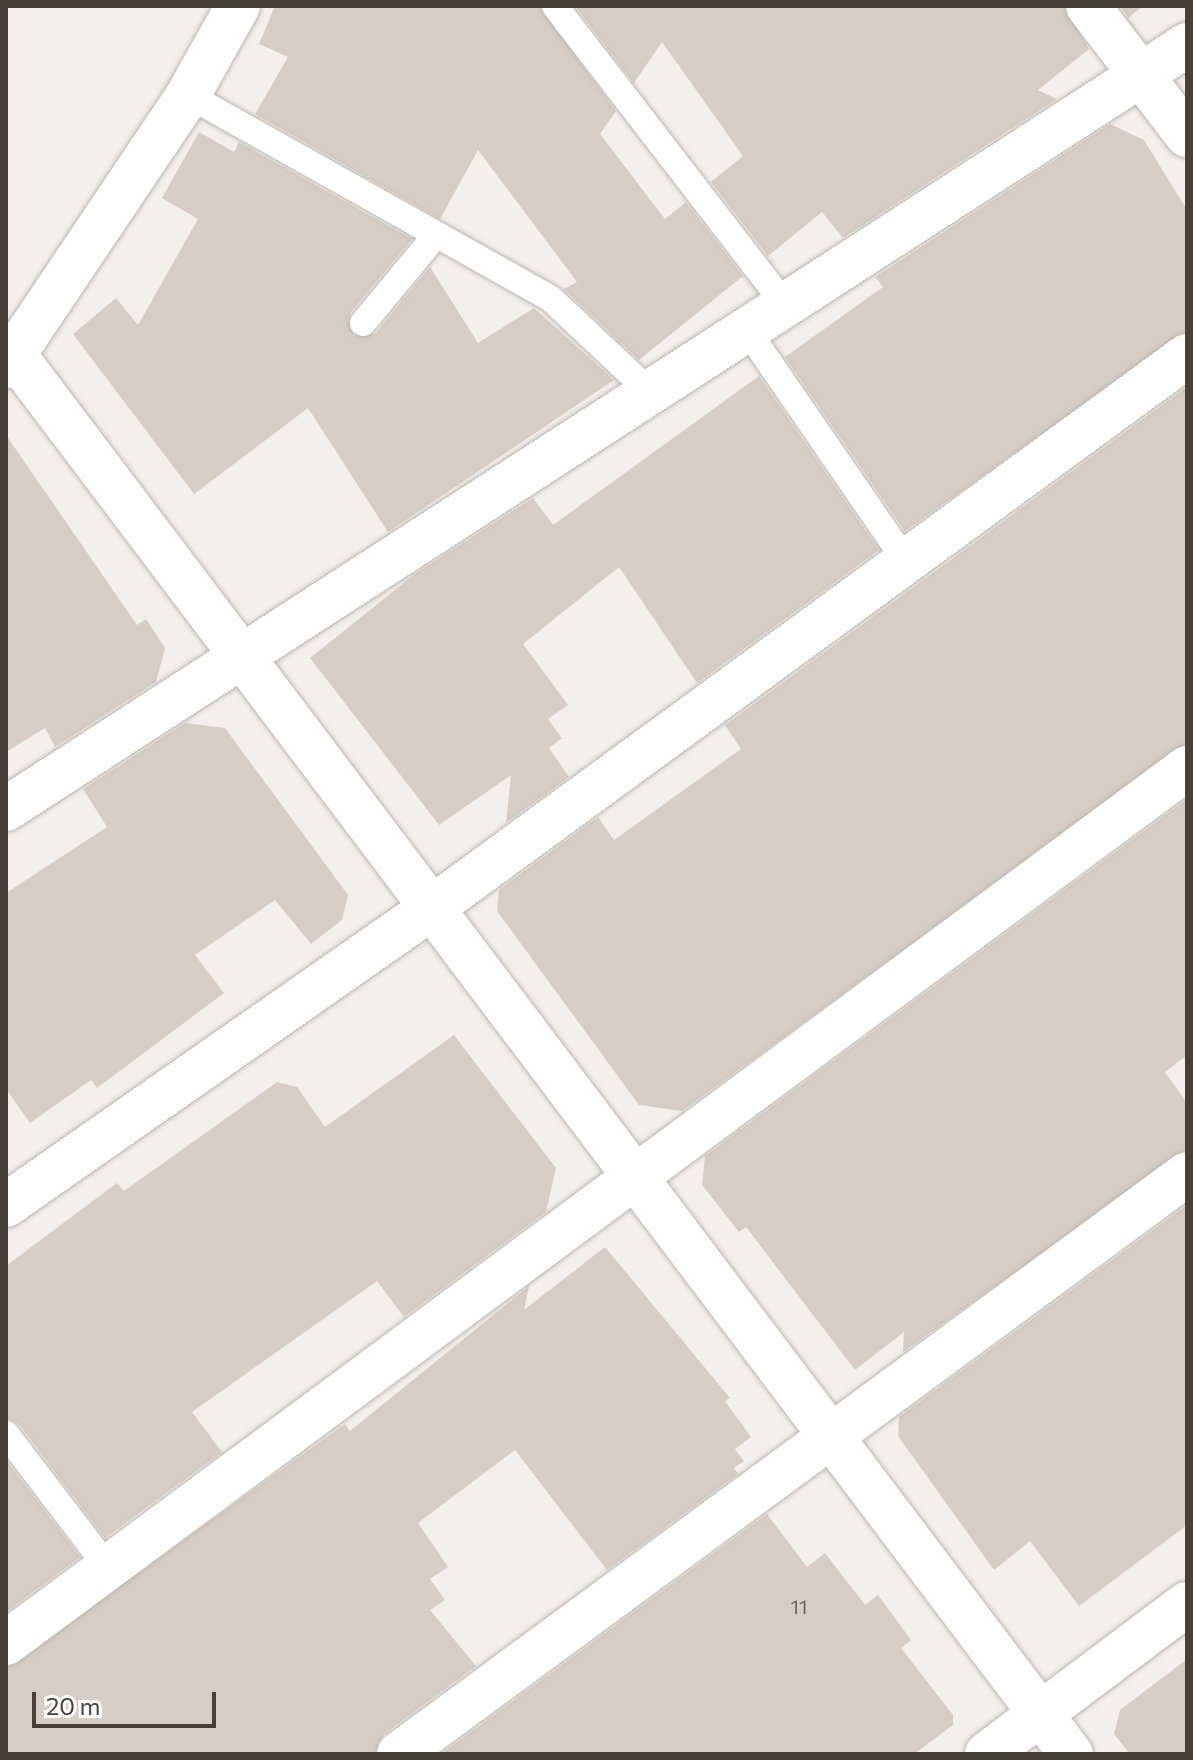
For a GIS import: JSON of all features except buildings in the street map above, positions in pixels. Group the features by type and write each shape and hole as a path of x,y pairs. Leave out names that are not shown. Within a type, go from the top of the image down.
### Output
{"street":[{"path":"238,6 188,95 10,354 243,652 635,1179 1071,1754"},
{"path":"1088,6 1187,135"},
{"path":"6,809 243,652 786,306 1187,45"},
{"path":"6,1205 433,907 1187,356"},
{"path":"6,1643 1187,768"},
{"path":"399,1754 1187,1174"},
{"path":"987,1754 1187,1604"}],"lane":[{"path":"555,6 786,306"},
{"path":"188,95 551,299 650,392"},
{"path":"363,323 436,235"},
{"path":"747,330 906,561"},
{"path":"6,1434 108,1568"}]}
